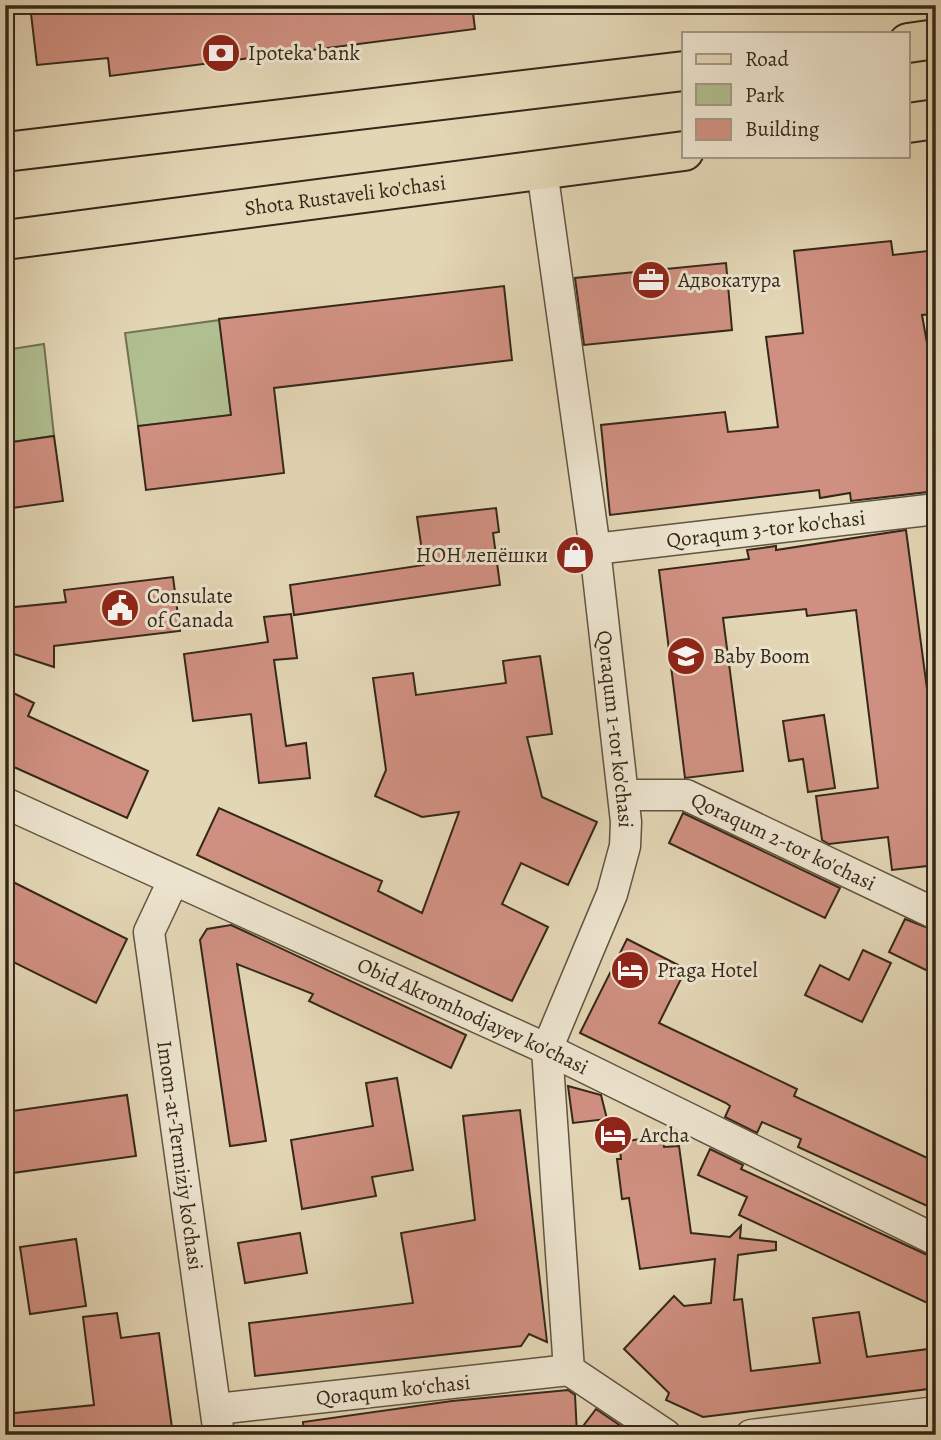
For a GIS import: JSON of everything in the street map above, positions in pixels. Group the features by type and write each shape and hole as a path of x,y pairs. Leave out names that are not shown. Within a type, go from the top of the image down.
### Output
{"main road":[{"path":"909,43 936,39"},
{"path":"5,152 682,71"},
{"path":"909,123 936,119"},
{"name":"Shota Rustaveli ko'chasi","path":"5,240 682,152"}],"street":[{"name":"Qoraqum 1-tor ko'chasi","path":"542,170 595,548 626,822 620,870 547,1049 569,1370"},
{"name":"Qoraqum 3-tor ko'chasi","path":"595,548 935,518"},
{"name":"Qoraqum 2-tor ko'chasi","path":"624,795 686,796 936,914"},
{"name":"Obid Akromhodjayev ko'chasi","path":"5,803 547,1049 936,1240"},
{"name":"Imom-at-Termiziy ko'chasi","path":"173,881 149,932 218,1422"},
{"name":"Qoraqum koʻchasi","path":"218,1422 569,1370"},
{"path":"569,1370 666,1435"},
{"path":"751,1435 936,1412"}],"green space":[{"path":"220,320 231,415 138,426 125,333"},
{"path":"44,344 54,436 5,443 5,350"}],"building":[{"path":"30,5 472,5 475,29 110,76 108,58 37,65"},
{"path":"891,241 893,255 936,250 936,314 922,315 936,394 936,491 851,501 850,493 820,498 819,490 610,515 601,425 725,412 728,432 778,427 766,337 803,333 794,251"},
{"path":"726,263 732,330 584,345 575,278"},
{"path":"504,286 512,360 274,388 284,473 146,490 138,426 231,415 219,319"},
{"path":"54,436 63,501 5,509 5,443"},
{"path":"496,508 499,532 493,533 500,585 294,615 290,585 424,565 417,517"},
{"path":"906,530 936,757 936,865 892,870 888,837 829,844 822,840 816,796 878,788 856,610 807,616 806,609 723,618 743,771 685,778 659,570 749,559 747,550 776,546 776,550"},
{"path":"173,577 180,631 54,646 54,667 11,653 13,632 5,633 5,608 66,602 64,590"},
{"path":"291,614 297,658 274,660 286,746 306,743 310,778 259,783 251,714 193,721 184,654 268,642 264,617"},
{"path":"540,656 552,734 527,737 542,797 597,822 568,885 521,863 502,904 548,927 512,1001 197,855 219,808 382,881 378,891 422,913 459,812 422,817 375,796 386,770 373,678 413,673 416,695 506,683 503,661"},
{"path":"5,689 34,703 28,716 148,771 127,818 5,763"},
{"path":"824,715 835,788 808,792 803,759 789,761 783,721"},
{"path":"683,813 840,888 825,918 669,843"},
{"path":"5,878 127,939 96,1003 5,958"},
{"path":"905,919 936,931 936,975 889,952"},
{"path":"231,925 466,1035 451,1068 309,1001 313,994 237,964 266,1141 230,1146 200,940 207,929"},
{"path":"627,939 686,969 659,1023 797,1089 794,1096 936,1162 936,1210 798,1147 801,1139 762,1122 757,1133 725,1117 730,1106 726,1103 580,1033"},
{"path":"863,950 891,963 862,1022 805,995 820,965 849,980"},
{"path":"397,1078 413,1170 372,1177 376,1196 302,1209 291,1140 373,1126 366,1083"},
{"path":"568,1086 601,1095 607,1119 573,1123"},
{"path":"127,1095 136,1156 5,1174 5,1112"},
{"path":"520,1110 547,1342 529,1334 521,1346 255,1376 249,1323 413,1303 401,1233 475,1220 463,1116"},
{"path":"663,1136 664,1147 679,1146 691,1233 730,1237 741,1226 740,1238 776,1242 776,1250 738,1255 734,1300 742,1299 751,1371 820,1363 813,1318 859,1312 867,1357 936,1348 936,1388 703,1417 666,1400 669,1393 624,1349 674,1296 684,1306 711,1303 715,1259 640,1269 629,1198 622,1199 617,1159 621,1159 619,1142"},
{"path":"710,1149 743,1165 741,1169 936,1259 936,1307 739,1215 747,1197 698,1175"},
{"path":"300,1233 307,1273 245,1283 238,1243"},
{"path":"76,1239 86,1306 30,1314 20,1247"},
{"path":"117,1313 121,1338 159,1333 173,1435 7,1435 5,1414 94,1405 83,1317"},
{"path":"568,1390 575,1395 577,1434 596,1409 634,1435 304,1435 303,1422 452,1401"}],"place":[{"name":"Ipoteka bank","path":"221,53"},
{"name":"Адвокатура","path":"651,280"},
{"name":"НОН лепёшки","path":"575,555"},
{"name":"Consulate of Canada","path":"120,608"},
{"name":"Baby Boom","path":"686,656"},
{"name":"Praga Hotel","path":"630,970"},
{"name":"Archa","path":"613,1135"}]}
